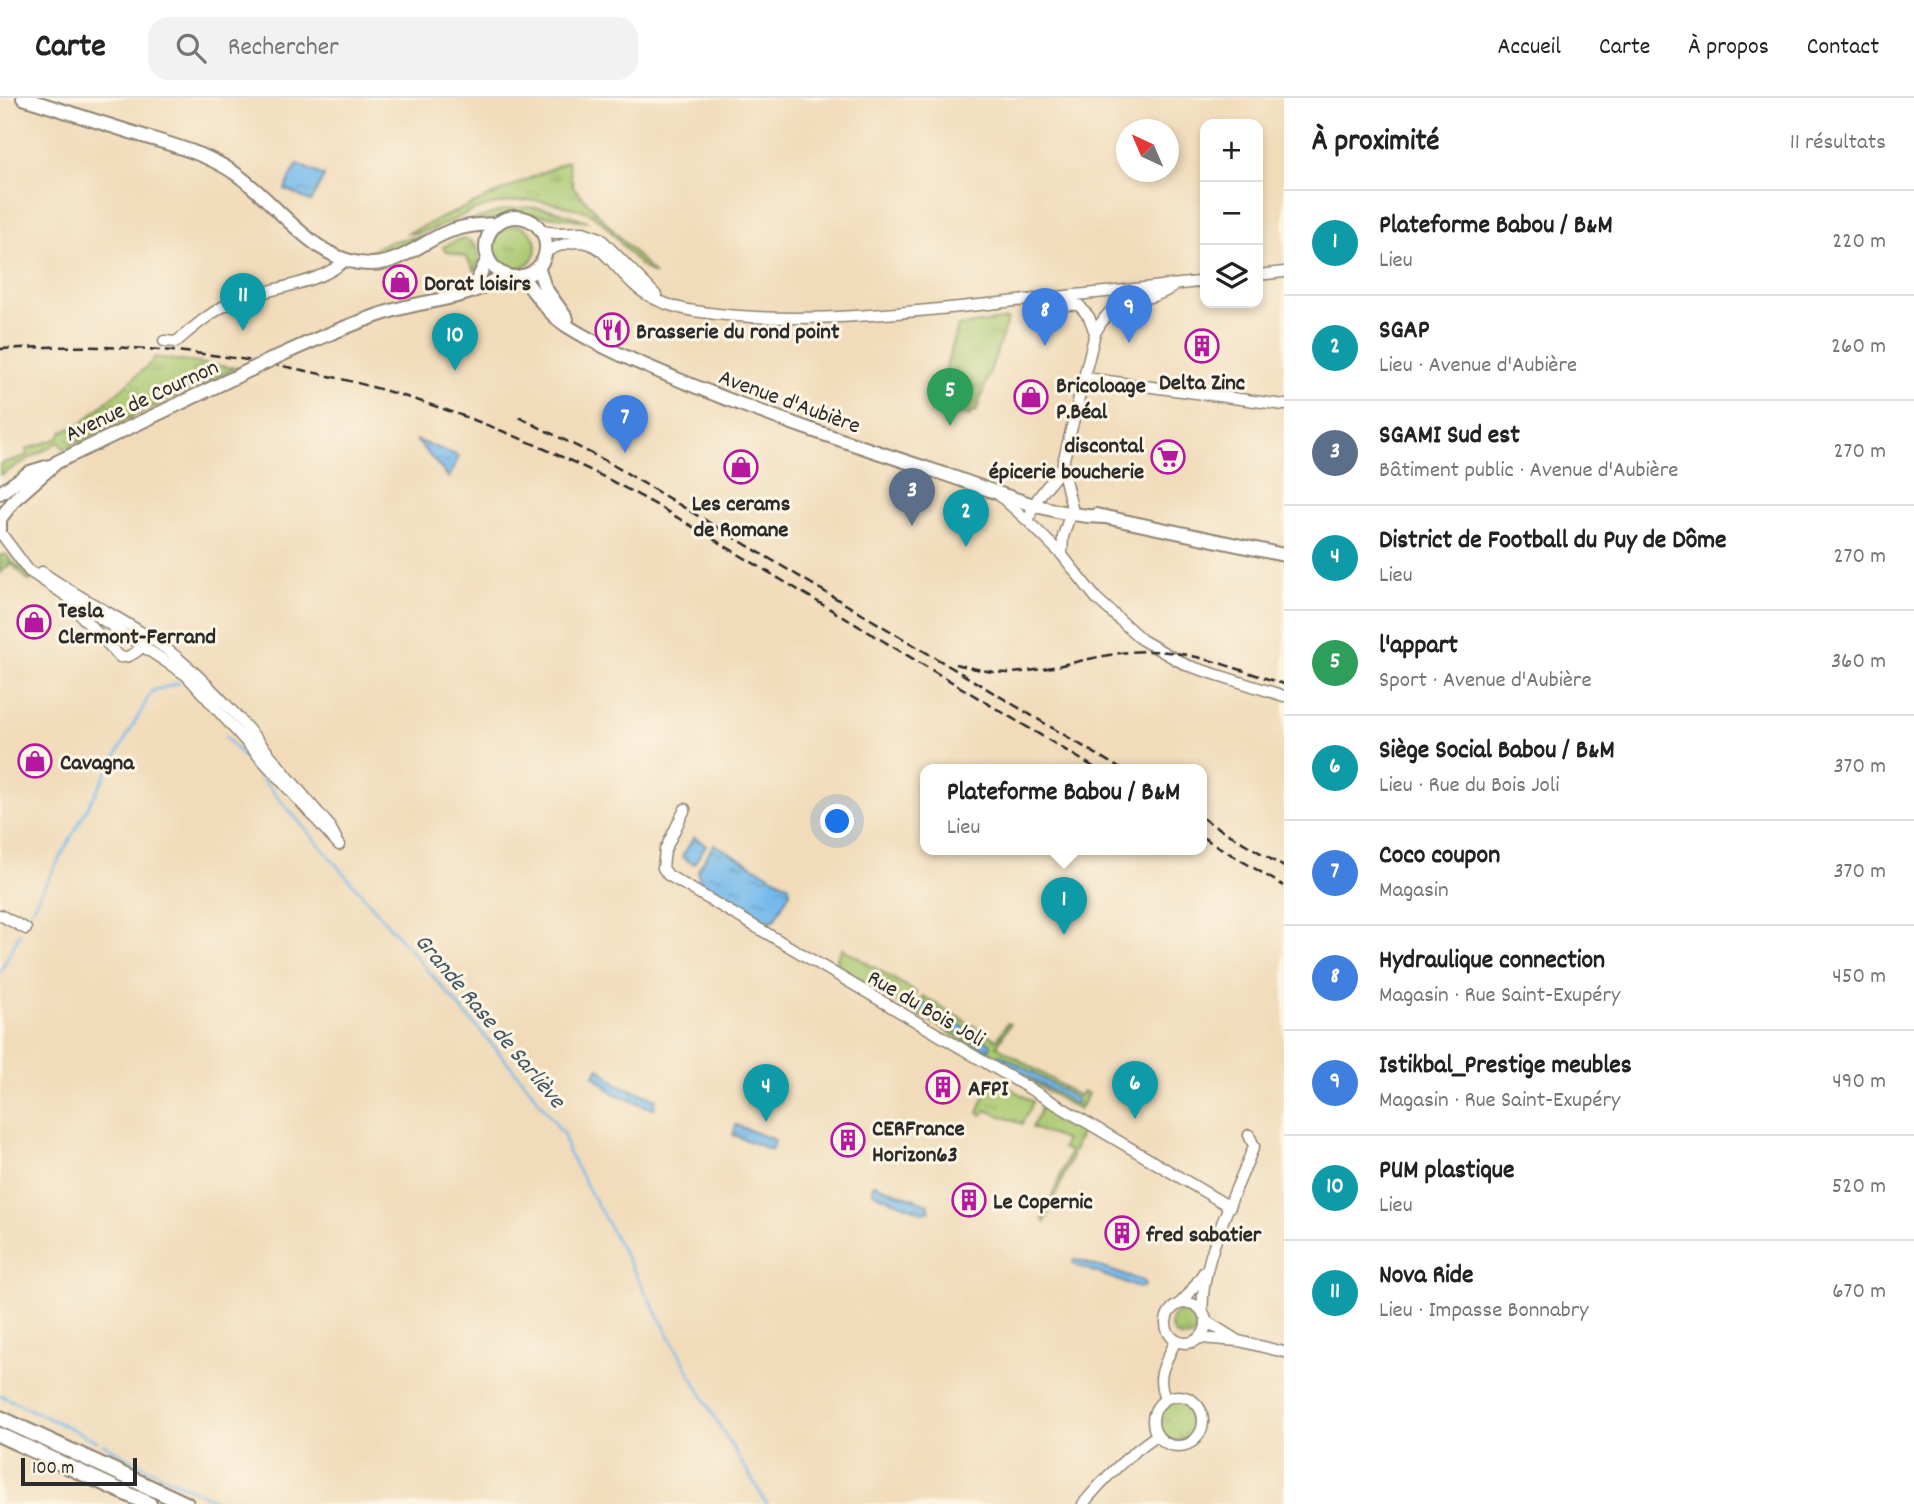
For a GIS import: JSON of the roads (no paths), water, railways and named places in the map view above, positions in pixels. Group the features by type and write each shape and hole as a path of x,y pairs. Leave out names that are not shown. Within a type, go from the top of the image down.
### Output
{"highway":[{"path":"0,1418 186,1504"},
{"path":"0,1435 149,1504"}],"main road":[{"path":"23,98 181,148 219,163 248,183 317,244 346,259 372,264 387,262 461,227 496,224 515,217 534,223 541,230 545,252 538,267 521,276 504,274 495,268 488,258 486,243 496,224"},
{"path":"461,227 486,243"},
{"path":"454,296 477,281 488,258"},
{"name":"Avenue d'Aubière","path":"538,267 541,280 556,306 581,335"},
{"name":"Avenue de Cournon","path":"0,492 30,472 50,466 329,333 378,315 481,290 504,274"},
{"name":"Avenue d'Aubière","path":"521,276 549,312 581,335 621,356 710,394 855,446 993,491 1071,511 1284,555"},
{"name":"Avenue de Cournon","path":"0,518 15,499 50,466"},
{"path":"0,518 0,533"}],"street":[{"path":"541,230 556,233 583,232 600,238 661,300"},
{"path":"545,252 567,242 592,244 639,289 674,307 710,314 789,318 851,317 1200,282"},
{"path":"164,341 176,342 210,315 234,302 332,272 346,259"},
{"path":"1263,274 1284,272"},
{"path":"1029,522 1035,501 1062,467 1095,333 1102,319 1122,301 1159,296 1175,285"},
{"path":"993,303 1079,305 1089,317 1095,333"},
{"path":"1086,378 1284,405"},
{"path":"1062,467 1071,511 1063,537 1062,555"},
{"path":"993,491 1062,555 1103,606 1125,627 1150,645 1186,665 1284,696"},
{"path":"0,533 19,558 29,571 179,670 208,698 339,845 329,825 197,676 145,634 81,598 19,558 0,548"},
{"path":"66,597 120,657 125,658 145,648"},
{"name":"Rue du Bois Joli","path":"685,809 665,850 663,868 668,875 1230,1207"},
{"path":"0,915 26,929"},
{"path":"1249,1135 1254,1146 1206,1268 1189,1294 1170,1311 1166,1321 1168,1332 1175,1340 1188,1343 1200,1338 1239,1341 1284,1352"},
{"path":"1200,1338 1205,1317 1202,1299 1206,1268"},
{"path":"1178,1305 1190,1304 1200,1309 1205,1317 1239,1341"},
{"path":"1165,1399 1160,1387 1161,1368 1175,1340"},
{"path":"1181,1396 1195,1402 1203,1417 1199,1434 1186,1445 1170,1445 1157,1435 1152,1419 1154,1411 1165,1399 1181,1396"},
{"path":"1083,1504 1104,1479 1157,1435"}],"water":[{"path":"297,164 324,176 311,202 285,189"},
{"path":"416,440 459,456 449,478"},
{"path":"694,837 706,845 694,864 682,857"},
{"path":"714,844 789,886 790,892 774,920 768,921 699,880 698,870"},
{"path":"924,1003 991,1044 989,1051 920,1010"},
{"path":"1000,1054 1077,1099 1075,1104 997,1058"},
{"path":"599,1068 619,1085 656,1099 654,1108 613,1093 594,1075"},
{"path":"736,1125 775,1140 771,1150 733,1135"},
{"path":"874,1184 928,1204 930,1211 924,1213 874,1193"},
{"path":"1075,1259 1143,1281 1145,1286 1139,1288 1075,1265"}],"waterway":[{"path":"25,921 152,691 179,683"},
{"name":"Grande Rase de Sarliève","path":"225,736 526,1084 564,1135 568,1152 716,1420 767,1504"},
{"path":"0,972 20,933"},
{"path":"0,1395 97,1441"},
{"path":"103,1444 167,1478 225,1504"}],"railway":[{"path":"0,349 88,347 174,351 258,362 341,379 422,402 502,431 581,466 658,506 1089,764"},
{"path":"519,417 608,462 1113,764"},
{"path":"955,664 1008,673 1044,669 1114,654 1167,652 1218,663 1284,684"},
{"path":"1207,821 1284,867"},
{"path":"1207,840 1284,886"}],"place":[{"name":"Dorat loisirs","path":"400,282"},
{"name":"Brasserie du rond point","path":"612,330"},
{"name":"Nova Ride","path":"243,331"},
{"name":"Istikbal_Prestige meubles","path":"1129,343"},
{"name":"Hydraulique connection","path":"1045,346"},
{"name":"Delta Zinc","path":"1202,346"},
{"name":"PUM plastique","path":"455,371"},
{"name":"Bricoloage P.Béal","path":"1031,397"},
{"name":"l'appart","path":"950,426"},
{"name":"Coco coupon","path":"625,453"},
{"name":"discontal épicerie boucherie","path":"1168,457"},
{"name":"Les cerams de Romane","path":"741,467"},
{"name":"SGAMI Sud est","path":"912,526"},
{"name":"SGAP","path":"966,547"},
{"name":"Tesla Clermont-Ferrand","path":"34,622"},
{"name":"Cavagna","path":"35,761"},
{"name":"Plateforme Babou / B&M","path":"1064,935"},
{"name":"AFPI","path":"943,1087"},
{"name":"Siège Social Babou / B&M","path":"1135,1119"},
{"name":"District de Football du Puy de Dôme","path":"766,1122"},
{"name":"CERFrance Horizon63","path":"848,1140"},
{"name":"Le Copernic","path":"969,1200"},
{"name":"fred sabatier","path":"1122,1233"}]}
